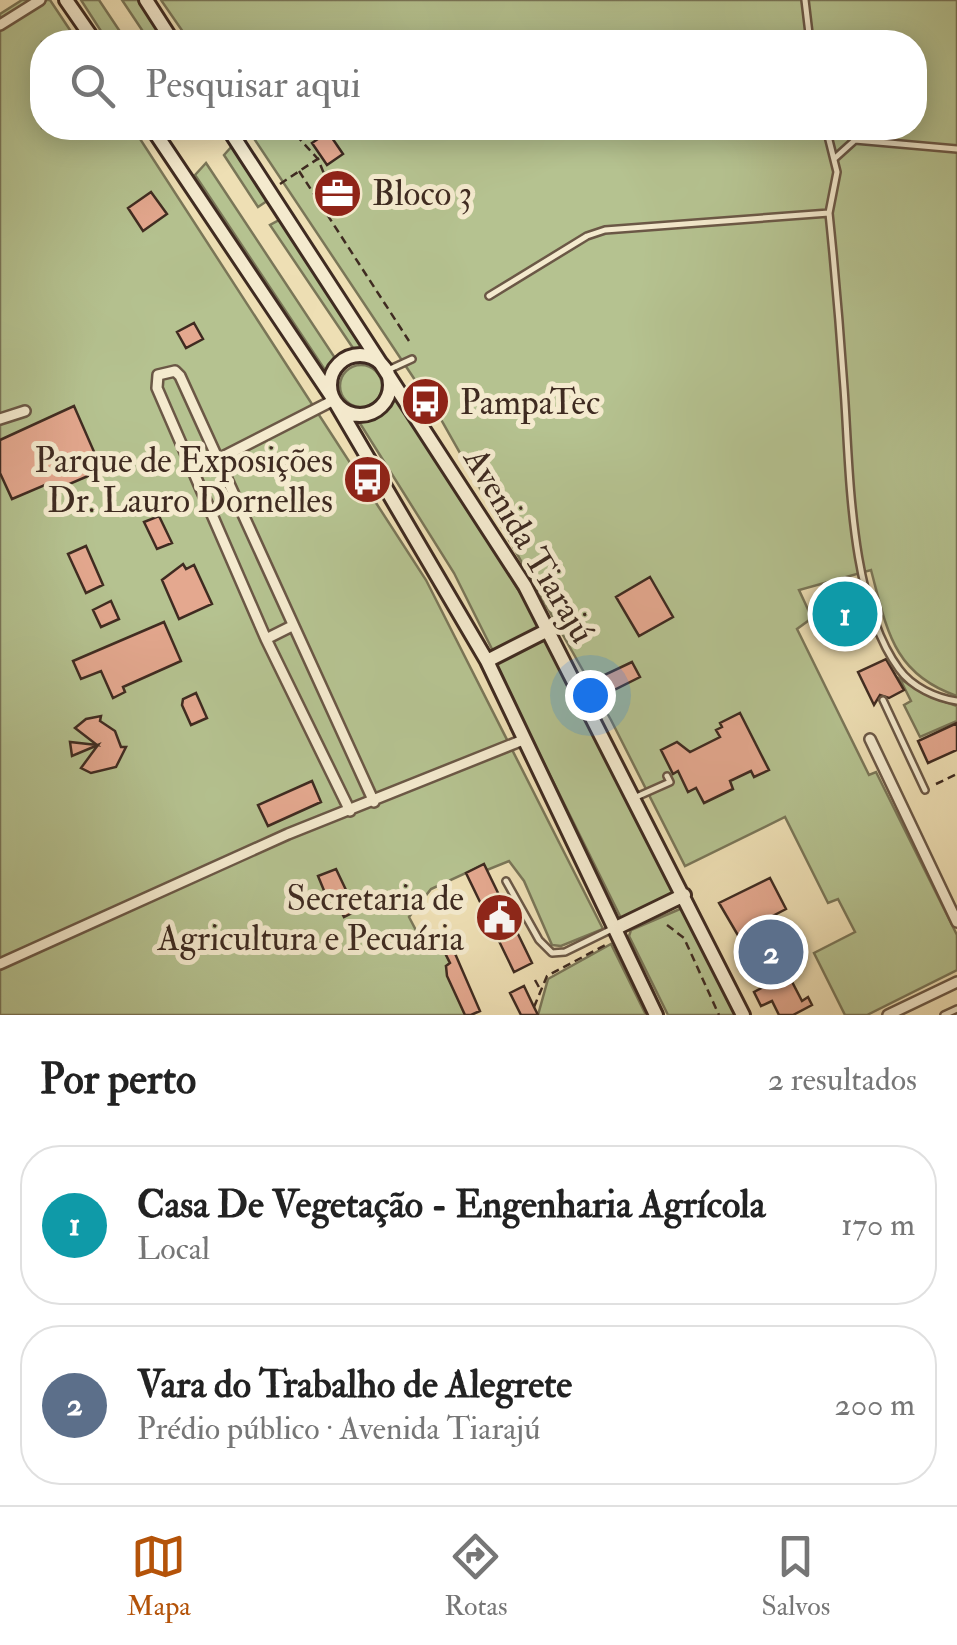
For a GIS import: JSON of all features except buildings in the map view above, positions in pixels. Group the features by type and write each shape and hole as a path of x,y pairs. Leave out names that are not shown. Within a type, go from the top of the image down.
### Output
{"main road":[{"path":"66,0 87,30"},
{"path":"146,0 165,30"},
{"path":"160,140 334,400 487,661 656,1015"},
{"name":"Avenida Tiarajú","path":"236,140 525,586 742,1015"},
{"path":"369,356 386,370 390,388 376,411 348,413 334,400 330,382 346,358 369,356"},
{"path":"487,661 548,630"},
{"path":"616,934 684,896"}],"street":[{"path":"0,25 40,0"},
{"path":"350,811 266,640 156,388 158,376 175,371 180,376 374,802"},
{"path":"195,471 334,400"},
{"path":"0,418 25,411"},
{"path":"266,640 292,626"},
{"path":"870,739 957,922"},
{"path":"0,964 288,834 523,740"},
{"path":"888,1015 957,982"}],"lane":[{"path":"805,0 809,30"},
{"path":"829,140 837,172 830,213 851,482 872,607 896,666 909,681 957,702"},
{"path":"834,159 854,140 957,149"},
{"path":"489,296 587,236 605,230 830,213"},
{"path":"386,370 412,359"},
{"path":"884,700 924,790"},
{"path":"634,798 670,782 668,776"},
{"path":"506,880 539,940 552,953 616,934"},
{"path":"944,1015 957,1009"}],"path":[{"path":"301,140 320,158 329,186"},
{"path":"280,184 320,158"},
{"path":"298,172 408,341"},
{"path":"936,784 957,774"},
{"path":"667,924 684,938 719,1015"},
{"path":"534,1007 547,976 616,934"},
{"path":"696,968 708,961"},
{"path":"535,980 541,990"}],"green space":[{"path":"22,0 50,0 70,30 30,30 30,140 141,140 426,580 603,929 561,946 552,945 524,881 509,861 487,870 483,865 431,889 409,917 419,936 448,930 454,939 442,947 465,1015 0,1015 0,14"},
{"path":"81,0 99,0 119,30 100,30"},
{"path":"122,0 141,0 160,30 142,30"},
{"path":"161,0 957,0 957,696 936,687 906,662 888,630 871,570 799,590 812,618 797,629 869,775 876,772 957,935 957,970 867,1015 845,1015 814,953 855,932 838,899 828,903 785,817 685,866 611,720 439,416 255,140 927,140 927,30 182,30"},
{"path":"233,145 270,199 258,207 224,155"},
{"path":"206,163 337,361 329,376 195,175"},
{"path":"283,218 371,353 355,351 270,225"},
{"path":"361,365 376,371 382,386 376,401 361,407 346,401 340,386 346,371"},
{"path":"396,391 540,625 537,631 493,651 454,573 356,417 378,415"},
{"path":"545,640 551,643 675,893 626,920 621,918 496,667 498,660"},
{"path":"900,679 957,706 957,721 920,737 904,705 911,701"},
{"path":"680,909 685,912 735,1015 668,1015 629,936 631,930"},
{"path":"611,944 646,1015 538,1015 548,979"}],"place":[{"name":"Bloco 3","path":"337,193"},
{"name":"PampaTec","path":"425,402"},
{"name":"Parque de Exposições Dr. Lauro Dornelles","path":"368,480"},
{"name":"Casa De Vegetação - Engenharia Agrícola","path":"845,614"},
{"name":"Secretaria de Agricultura e Pecuária","path":"499,918"},
{"name":"Vara do Trabalho de Alegrete","path":"771,952"}]}
